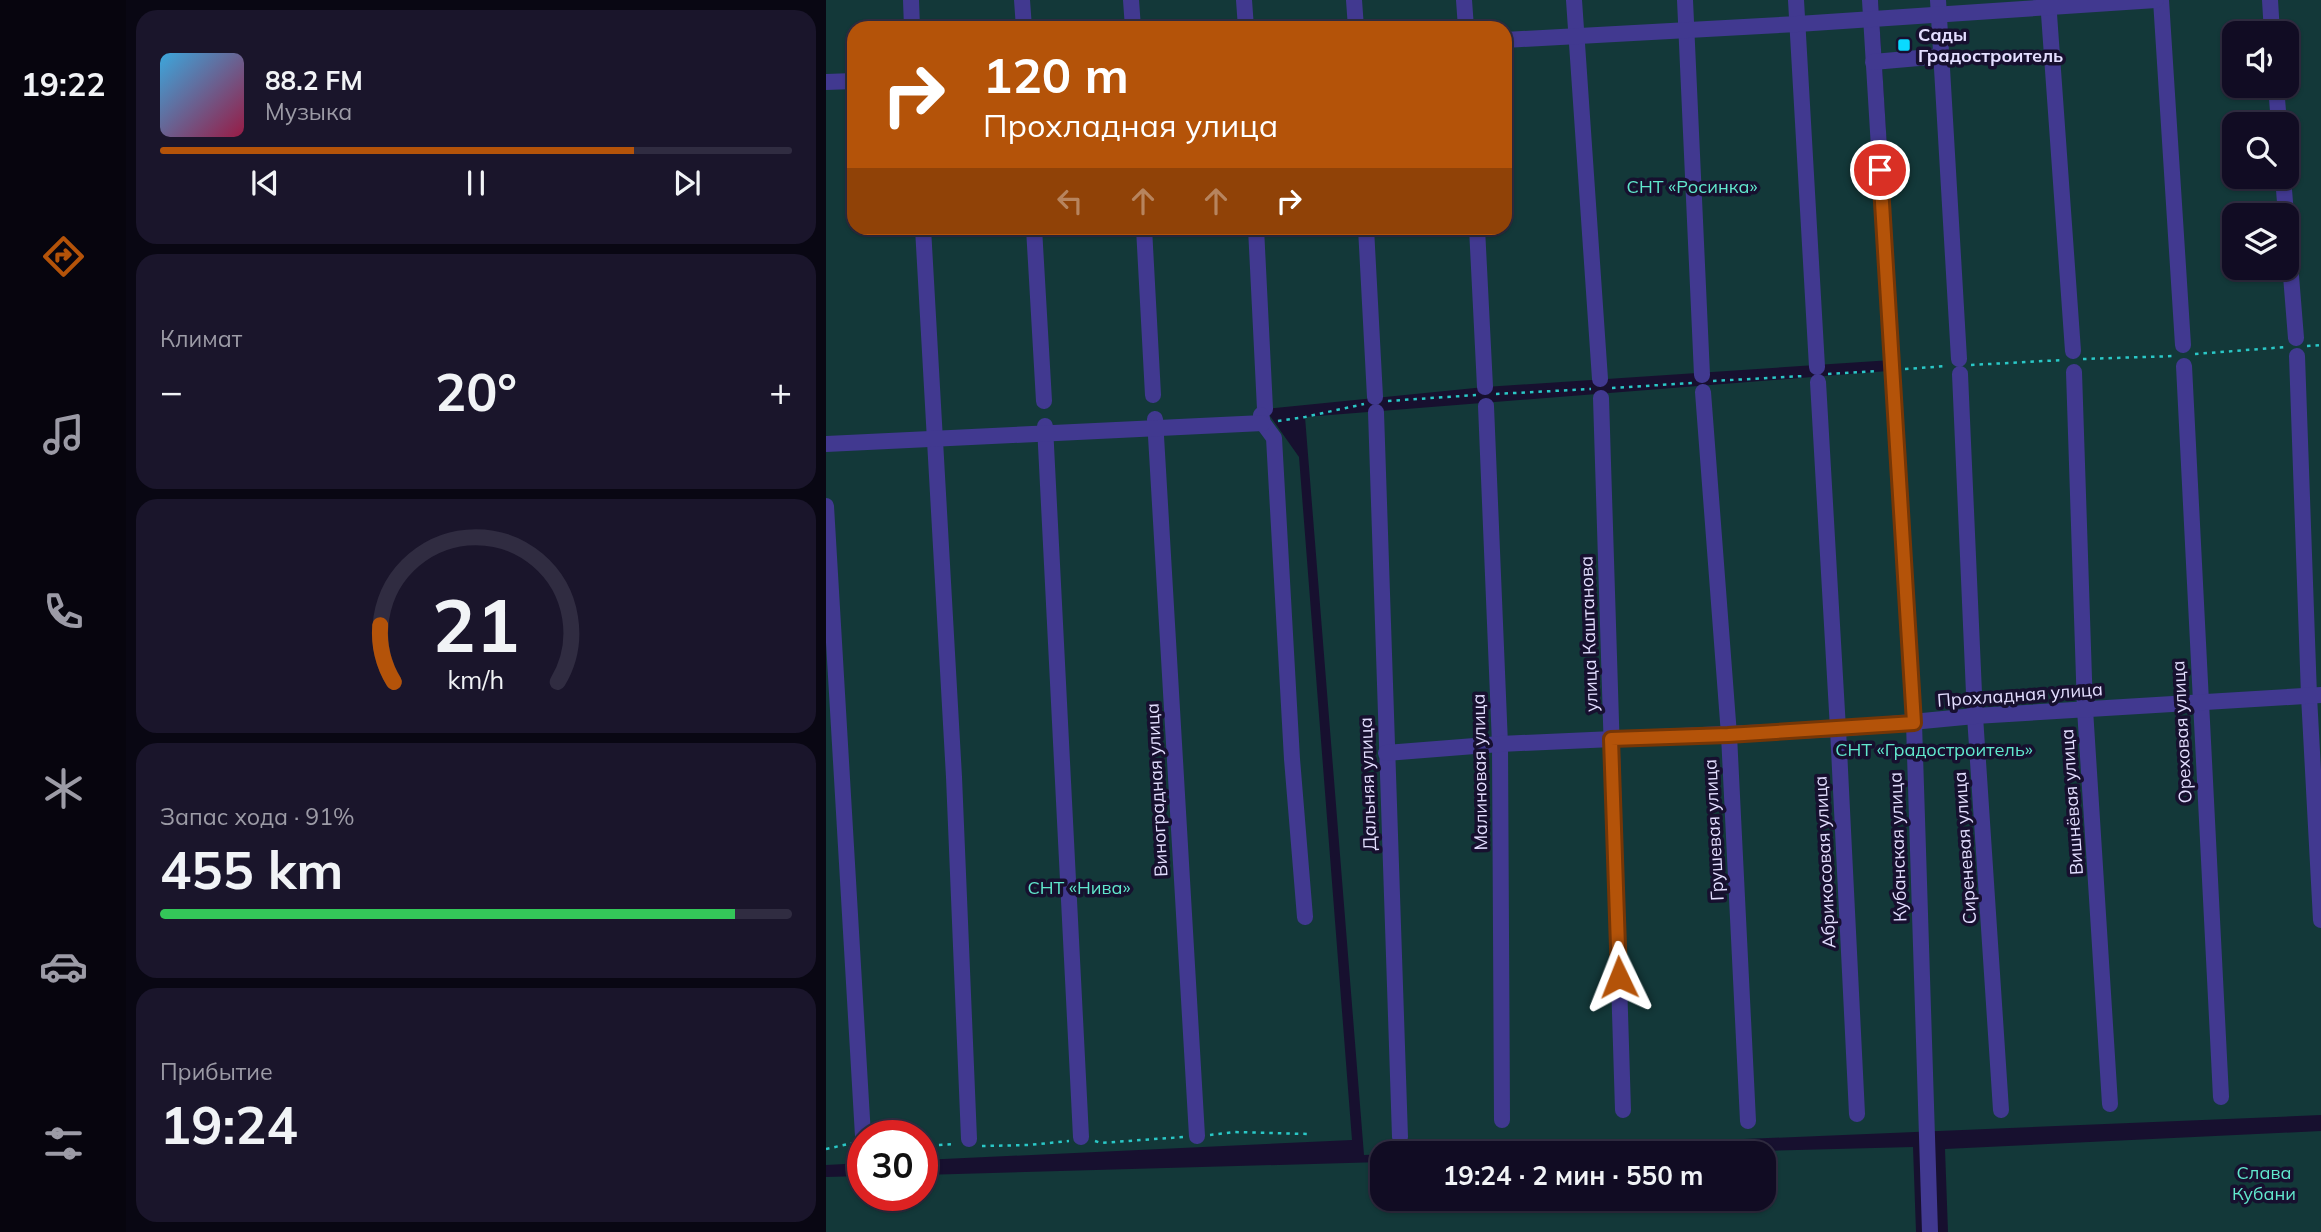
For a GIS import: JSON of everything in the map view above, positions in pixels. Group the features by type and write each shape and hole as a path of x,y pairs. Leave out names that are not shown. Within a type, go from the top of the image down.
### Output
{"street":[{"path":"911,0 912,21"},
{"path":"1022,0 1024,21"},
{"path":"1131,0 1132,21"},
{"path":"1244,0 1246,21"},
{"path":"1354,0 1356,21"},
{"path":"1464,0 1465,21"},
{"path":"1574,0 1600,375"},
{"path":"1685,0 1702,368"},
{"path":"1796,0 1815,375"},
{"name":"Кубанская улица","path":"1870,0 1914,723 1930,1232"},
{"path":"1512,40 1871,20 1939,7 2156,0"},
{"path":"2161,0 2183,345"},
{"path":"2270,0 2271,21"},
{"path":"2048,3 2073,351"},
{"name":"Сиреневая улица","path":"1939,7 1975,716 2001,1110"},
{"path":"1873,62 1942,55"},
{"path":"826,82 847,80"},
{"path":"923,235 955,791 969,1139"},
{"path":"1034,235 1044,401"},
{"path":"1144,235 1153,395"},
{"path":"1256,235 1263,415 1274,438 1292,759 1305,917"},
{"path":"1366,235 1376,400"},
{"path":"1476,235 1485,379"},
{"path":"2291,280 2296,338"},
{"path":"2297,356 2315,695 2321,920"},
{"name":"Ореховая улица","path":"2184,366 2221,1097"},
{"name":"Вишнёвая улица","path":"2074,372 2085,709 2110,1104"},
{"name":"Абрикосовая улица","path":"1815,375 1838,729 1857,1114"},
{"name":"Грушевая улица","path":"1703,392 1728,735 1748,1121"},
{"name":"Дальняя улица","path":"1376,400 1400,1137"},
{"name":"улица Каштанова","path":"1602,403 1623,1110"},
{"name":"Малиновая улица","path":"1486,406 1500,744 1502,1120"},
{"path":"826,444 935,447 1045,429 1155,430 1263,415"},
{"path":"1045,429 1081,1136"},
{"name":"Виноградная улица","path":"1155,430 1197,1136"},
{"path":"826,506 862,1120"},
{"name":"Прохладная улица","path":"1386,753 1500,744 1838,729 1975,716 2315,695"}],"path":[{"path":"1263,415 1305,417 1376,400 2321,345"},
{"path":"938,1145 953,1145 969,1139 977,1147 1063,1143 1081,1136 1101,1143 1234,1132 1308,1134"},
{"path":"826,1149 847,1143"}],"green space":[{"name":"СНТ «Нива»","path":"826,0 1870,0 1892,360 1485,387 1265,409 1299,457 1352,1140 938,1159 938,1120 847,1120 847,1164 826,1165"},
{"name":"СНТ «Градостроитель»","path":"1878,0 2321,0 2321,1115 1699,1141 1370,1141 1370,1155 1364,1155 1305,417 1900,370"},
{"name":"Слава Кубани","path":"2321,1131 2321,1232 1948,1232 1945,1149"},
{"path":"1913,1147 1916,1232 826,1232 826,1177 847,1176 847,1211 938,1211 938,1175 1370,1162 1370,1211 1776,1211 1776,1151"}],"place":[{"name":"Сады Градостроитель","path":"1904,45"}],"route":[{"path":"1619,977 1611,739 1728,735 1914,723 1880,170"}],"park label":[{"name":"СНТ «Росинка»","path":"1692,187"}]}
